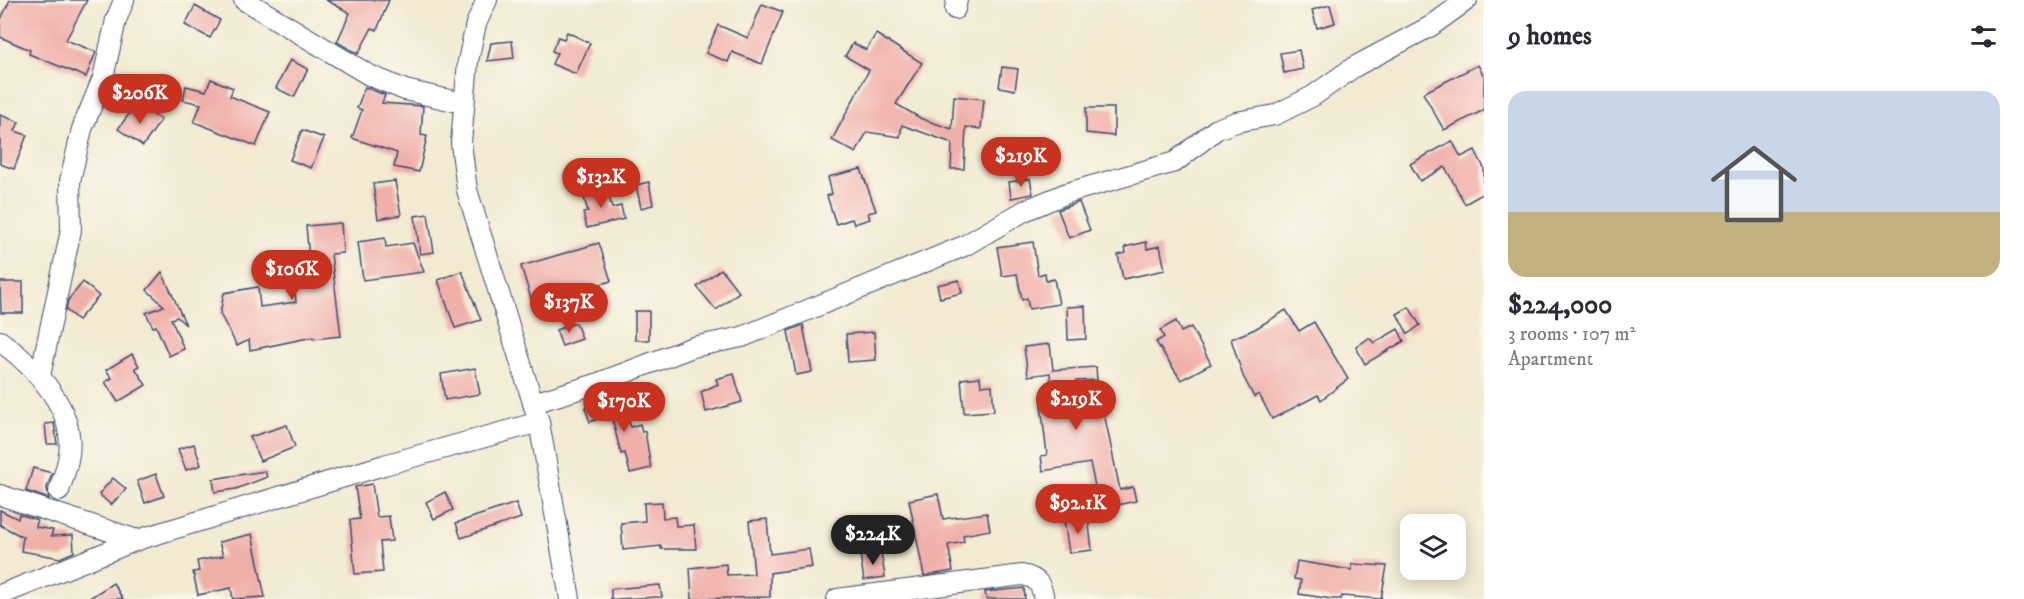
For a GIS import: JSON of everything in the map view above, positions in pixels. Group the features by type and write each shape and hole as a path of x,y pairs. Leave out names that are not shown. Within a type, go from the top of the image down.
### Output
{"street":[{"path":"40,376 71,230 70,182 82,129 103,78 116,20 124,0"},
{"path":"244,0 369,75 405,90 463,103"},
{"path":"487,0 476,24 463,103 461,143 467,190 539,422 570,599"},
{"path":"533,403 594,385 677,351 742,337 964,246 1023,211 1066,193 1175,162 1217,129 1236,122 1275,115 1313,96 1354,67 1412,38 1467,0"},
{"path":"0,341 27,361 40,376 52,394 68,434 69,458 58,491"},
{"path":"0,595 137,540 384,465 539,422"},
{"path":"0,495 137,540"},
{"path":"837,599 1022,576 1035,578 1041,585 1044,599"}],"building":[{"path":"10,0 87,0 66,40 96,52 86,77 29,54 30,50 0,37 0,21"},
{"path":"326,0 389,0 377,30 372,28 358,54 337,42 350,13"},
{"path":"762,4 783,12 762,64 732,52 728,62 706,53 718,25 748,38"},
{"path":"1330,5 1335,23 1317,28 1312,10"},
{"path":"195,6 220,20 210,38 185,25"},
{"path":"567,32 590,43 576,74 552,64 557,53 552,51 558,37 564,39"},
{"path":"876,34 922,63 896,104 922,119 952,129 954,96 984,99 981,129 966,127 964,169 951,169 952,143 902,125 900,137 867,132 856,153 832,140 869,70 845,56 853,43 866,50"},
{"path":"512,41 514,58 487,61 491,43"},
{"path":"1299,50 1303,69 1284,73 1280,53"},
{"path":"290,60 308,69 294,97 276,88"},
{"path":"1478,65 1484,77 1484,110 1444,130 1423,93"},
{"path":"1002,67 1018,69 1015,90 999,87"},
{"path":"211,79 233,88 230,96 270,112 256,146 194,122 201,104 183,100 186,86 206,91"},
{"path":"365,87 385,95 382,103 423,106 421,135 427,136 419,172 394,167 397,153 352,138 362,110 357,108"},
{"path":"137,103 161,120 143,146 118,129"},
{"path":"1086,108 1114,108 1114,136 1086,133"},
{"path":"0,115 19,122 15,131 27,135 14,169 0,164"},
{"path":"302,130 324,138 311,168 290,160"},
{"path":"1452,141 1461,157 1475,150 1484,168 1484,193 1465,204 1445,167 1420,181 1410,164"},
{"path":"861,169 876,211 868,213 870,219 854,224 852,219 836,224 827,196 832,194 828,177"},
{"path":"1030,179 1033,194 1011,198 1009,182"},
{"path":"395,181 401,215 378,219 373,184"},
{"path":"649,182 653,205 641,208 636,185"},
{"path":"607,188 612,208 621,206 624,219 587,228 583,213 588,212 583,194"},
{"path":"1079,202 1090,230 1069,238 1058,210"},
{"path":"428,214 434,252 420,254 415,216"},
{"path":"341,223 343,253 331,254 341,336 313,339 313,337 250,350 249,340 237,346 220,314 224,293 258,287 260,307 296,302 294,283 311,280 306,226"},
{"path":"385,238 386,247 413,243 424,272 363,280 358,242"},
{"path":"1033,242 1038,275 1045,273 1046,281 1054,279 1059,304 1029,309 1027,298 1022,300 1017,274 1002,276 997,247"},
{"path":"1146,242 1147,249 1160,246 1165,270 1123,279 1118,255 1126,253 1125,247"},
{"path":"599,243 611,281 533,305 521,266"},
{"path":"721,269 739,292 716,310 697,287"},
{"path":"462,271 481,320 455,328 438,280"},
{"path":"162,272 186,325 177,317 171,319 184,349 169,356 156,326 153,327 146,313 164,306 147,290"},
{"path":"959,280 962,293 940,298 937,285"},
{"path":"0,282 23,282 23,313 1,313"},
{"path":"83,282 99,296 78,320 66,310 68,300"},
{"path":"1085,306 1086,339 1068,340 1067,307"},
{"path":"1409,307 1420,325 1408,334 1397,314"},
{"path":"1286,310 1299,331 1314,322 1348,379 1321,400 1318,395 1272,419 1259,394 1254,397 1243,376 1231,339 1255,329"},
{"path":"635,311 649,311 649,340 635,340"},
{"path":"1176,321 1181,332 1191,327 1211,364 1181,380 1156,342 1164,337 1160,330"},
{"path":"576,323 582,339 562,346 556,330"},
{"path":"803,325 812,372 796,375 788,331"},
{"path":"1398,329 1404,341 1365,364 1356,347 1369,338 1374,343"},
{"path":"874,332 876,360 848,362 846,334"},
{"path":"1050,344 1053,370 1096,367 1097,380 1076,381 1079,416 1104,413 1120,490 1133,487 1136,501 1085,512 1082,498 1097,495 1090,463 1043,471 1041,456 1047,455 1041,405 1053,405 1050,373 1028,376 1024,347"},
{"path":"132,354 139,366 135,368 146,385 118,402 105,382 112,378 106,370"},
{"path":"475,368 480,394 445,400 441,374"},
{"path":"734,374 742,402 706,412 701,392 718,384 716,379"},
{"path":"980,377 981,386 992,385 994,411 964,413 961,379"},
{"path":"619,395 631,427 640,424 642,432 645,431 651,468 630,473 625,453 621,454 612,418 607,420 605,416 590,422 585,408"},
{"path":"54,423 57,444 47,444 45,424"},
{"path":"287,425 295,447 260,461 250,437"},
{"path":"194,444 201,465 186,470 178,449"},
{"path":"33,468 52,473 47,488 49,499 26,491"},
{"path":"265,471 267,477 236,489 215,492 213,479"},
{"path":"156,474 164,496 145,503 137,481"},
{"path":"113,478 126,489 111,505 99,494"},
{"path":"372,484 377,517 389,516 392,541 380,542 383,572 355,574 350,520 360,519 355,487"},
{"path":"445,492 453,510 434,519 426,502"},
{"path":"938,494 943,519 987,513 990,530 963,535 964,542 948,545 953,571 924,576 909,500"},
{"path":"662,502 663,518 675,517 676,526 694,525 696,549 661,549 661,546 623,550 621,523 645,521 644,503"},
{"path":"516,503 521,518 461,538 456,523"},
{"path":"0,510 18,519 19,514 37,520 36,527 53,530 51,536 73,535 74,552 60,558 21,551 23,537 0,525"},
{"path":"1088,517 1092,550 1069,553 1064,520"},
{"path":"767,519 770,554 809,549 812,567 770,573 770,597 692,599 690,568 726,564 727,575 754,574 749,521"},
{"path":"252,534 265,597 233,599 231,588 198,595 193,572 199,571 197,561 223,556 219,542"},
{"path":"881,551 885,577 864,580 860,554"},
{"path":"1297,561 1352,570 1352,564 1387,566 1381,599 1342,596 1341,599 1332,599 1299,594 1301,580 1294,579"},
{"path":"113,583 123,599 88,599"},
{"path":"660,585 662,597 611,599 611,589"},
{"path":"1024,588 1025,599 986,599 985,592"}]}
